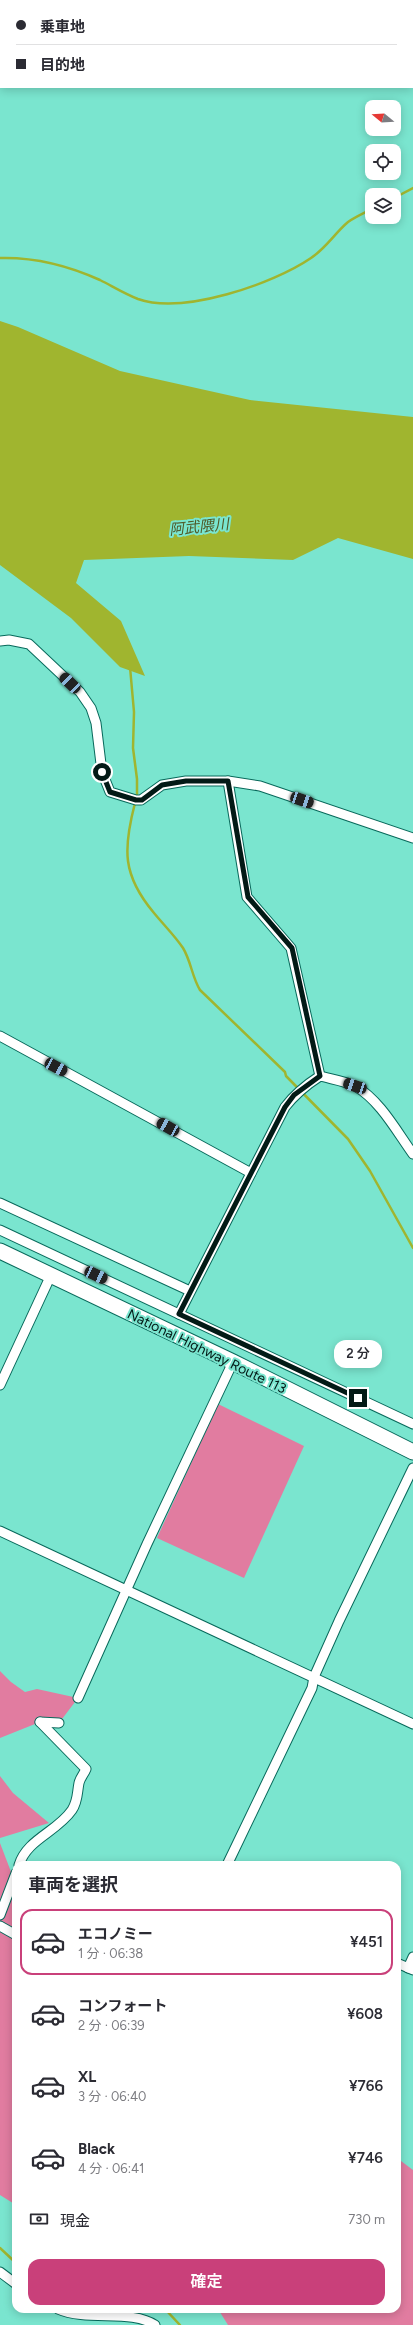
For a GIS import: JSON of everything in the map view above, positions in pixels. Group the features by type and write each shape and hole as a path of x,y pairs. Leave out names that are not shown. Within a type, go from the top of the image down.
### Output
{"highway":[{"name":"National Highway Route 113","path":"0,1251 233,1362 413,1452"}],"street":[{"path":"0,641 20,641 29,644 80,692 91,708 96,723 102,772 110,792 136,800 142,800 162,785 186,781 228,781 260,786 413,838"},
{"path":"228,781 248,897 292,948 320,1076"},
{"path":"0,1036 251,1173"},
{"path":"320,1076 355,1086 366,1094 385,1114 413,1154"},
{"path":"179,1314 285,1107 294,1095 320,1076"},
{"path":"0,1203 190,1291"},
{"path":"0,1230 413,1424"},
{"path":"0,1385 51,1275"},
{"path":"78,1698 233,1362"},
{"path":"229,1861 312,1688 314,1677 413,1468"},
{"path":"0,1531 413,1724"},
{"path":"20,1861 27,1849 60,1824 72,1810 77,1800 79,1782 86,1769 40,1722 59,1723"},
{"path":"0,1915 12,1884"},
{"path":"0,1926 12,1933"},
{"path":"410,1969 413,1957"},
{"path":"0,2272 12,2281"},
{"path":"72,2313 82,2316 129,2316 155,2325"}],"shaded area":[{"path":"218,1404 304,1446 244,1578 157,1538"},
{"path":"0,1671 11,1682 25,1692 37,1689 78,1698 59,1723 40,1722 0,1738"},
{"path":"0,1776 13,1793 49,1823 0,1838"},
{"path":"0,1843 12,1874 12,2202 0,2195"},
{"path":"401,2161 413,2170 413,2325 228,2325 220,2313 401,2313"}],"water":[{"name":"阿武隈川","path":"0,321 18,327 120,371 250,400 413,417 413,559 338,538 293,560 189,556 84,560 76,583 121,621 145,676 120,667 71,618 0,565"}],"waterway":[{"path":"401,194 413,188"},
{"path":"0,258 26,259 63,266 100,280 138,299 157,303 179,303 202,300 251,287 295,268 316,254 348,222 365,213"},
{"path":"130,667 134,712 133,748 137,779 137,798"},
{"path":"135,803 128,834 127,848 131,874 144,899 183,948 200,990 285,1072 286,1076 348,1139 370,1171 413,1248"},
{"path":"0,2248 12,2259"},
{"path":"169,2313 180,2325"}],"route":[{"path":"102,772 110,792 136,800 142,800 162,785 186,781 228,781 248,897 292,948 320,1076 311,1081 294,1095 285,1107 179,1314 358,1398"}]}
